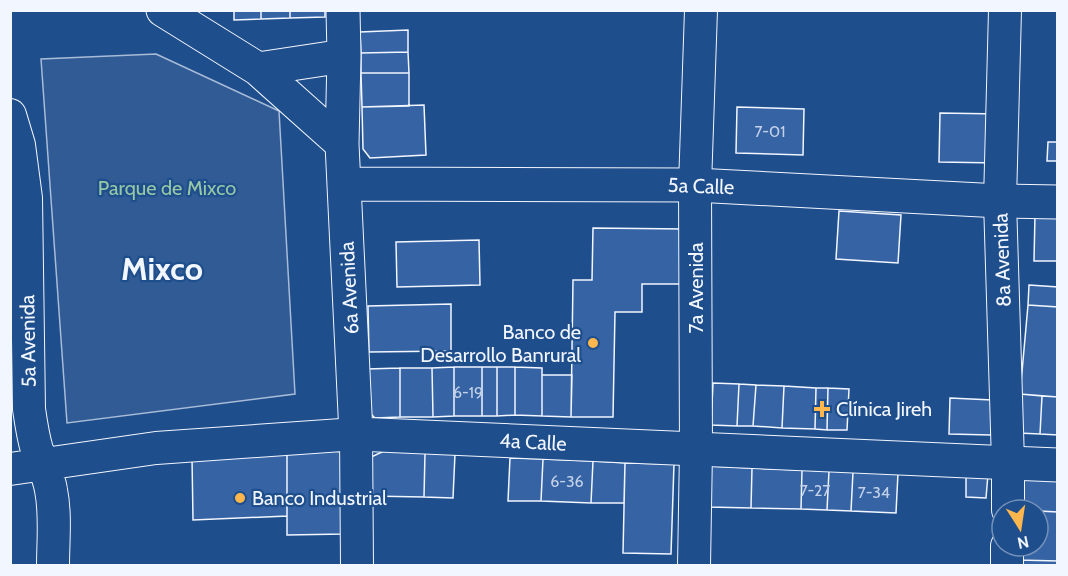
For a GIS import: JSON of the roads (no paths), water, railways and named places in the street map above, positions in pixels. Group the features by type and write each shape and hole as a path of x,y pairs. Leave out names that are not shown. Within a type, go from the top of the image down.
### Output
{"street":[{"path":"163,10 258,69 342,144"},
{"name":"6a Avenida","path":"343,10 342,144 356,434 357,566"},
{"name":"7a Avenida","path":"693,566 696,450 695,185 701,10"},
{"name":"8a Avenida","path":"1005,10 1000,201 1008,498"},
{"path":"258,69 344,56"},
{"name":"5a Avenida","path":"10,115 19,145 26,198 29,409 33,436 51,488 54,508 53,566"},
{"name":"5a Calle","path":"344,184 695,185 1058,202"},
{"name":"4a Calle","path":"10,469 156,448 356,434 1058,465"}],"place":[{"name":"Banco de Desarrollo Banrural","path":"593,343"},
{"name":"Clínica Jireh","path":"822,409"},
{"name":"Banco Industrial","path":"240,498"}],"district":[{"name":"Mixco","path":"162,269"}],"park label":[{"name":"Parque de Mixco","path":"167,188"}]}
